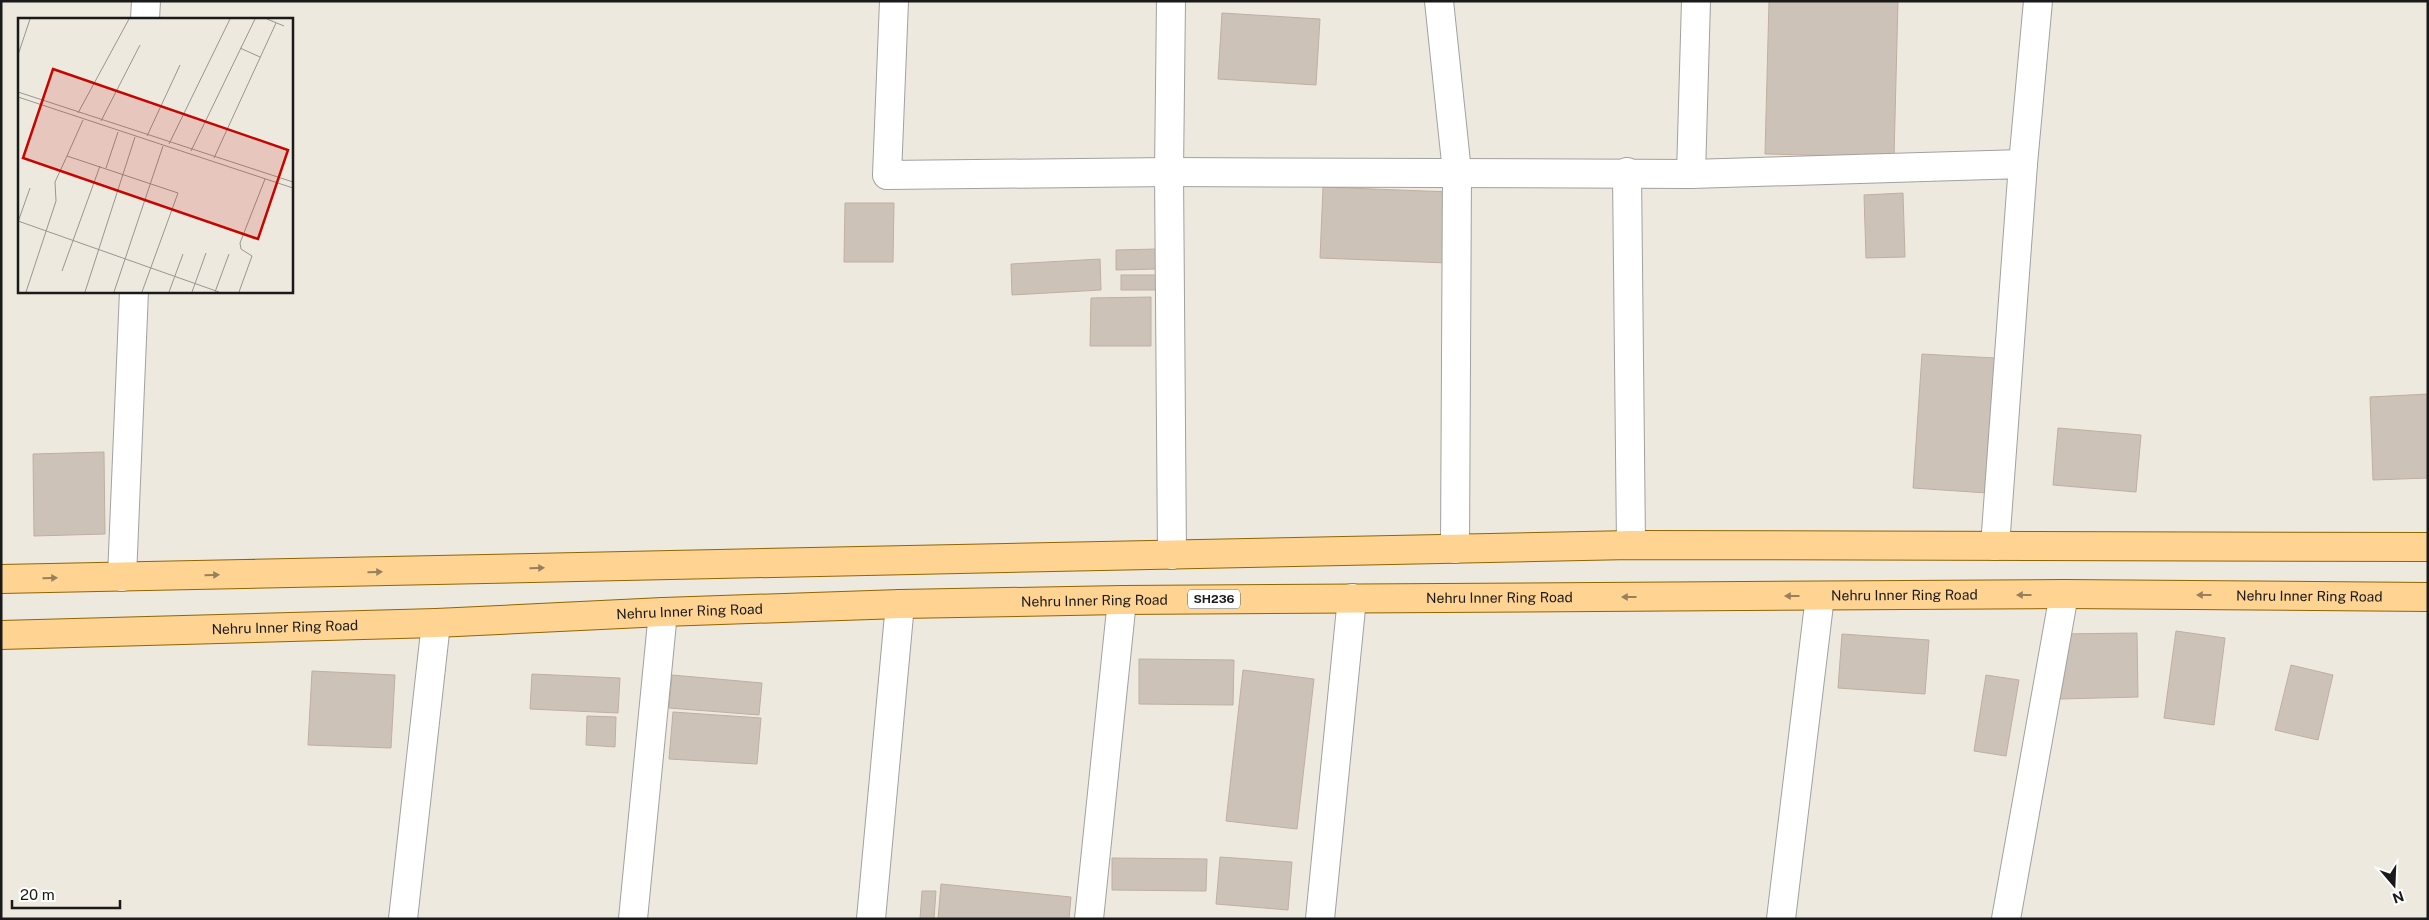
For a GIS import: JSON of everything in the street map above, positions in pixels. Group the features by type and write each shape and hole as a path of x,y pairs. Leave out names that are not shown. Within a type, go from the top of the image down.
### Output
{"main road":[{"path":"1,580 1630,545 2428,547"},
{"name":"Nehru Inner Ring Road","path":"1,635 436,623 663,612 900,604 1122,600 2064,594 2428,597"}],"street":[{"path":"145,18 146,1"},
{"path":"894,1 887,175 1169,172 1627,172 1691,174 2022,164"},
{"path":"1171,1 1169,172 1172,555"},
{"path":"1439,1 1457,172 1455,549"},
{"path":"1691,174 1696,1"},
{"path":"1994,546 2022,164 2038,1"},
{"path":"1627,172 1630,545"},
{"path":"122,577 134,292"},
{"path":"2006,919 2064,594"},
{"path":"1781,919 1820,596"},
{"path":"1320,919 1352,598"},
{"path":"1089,919 1122,600"},
{"path":"871,919 900,604"},
{"path":"633,919 663,612"},
{"path":"403,919 436,623"}],"building":[{"path":"1769,1 1898,1 1894,157 1765,154"},
{"path":"1222,13 1320,19 1316,85 1218,79"},
{"path":"1323,187 1450,192 1447,263 1320,258"},
{"path":"1903,193 1905,257 1866,258 1864,195"},
{"path":"845,203 894,203 893,262 844,262"},
{"path":"1157,249 1157,269 1116,270 1116,250"},
{"path":"1100,259 1101,290 1012,295 1011,264"},
{"path":"1121,275 1161,275 1161,290 1121,290"},
{"path":"1151,297 1151,346 1090,346 1091,298"},
{"path":"1922,354 1995,358 1987,493 1913,488"},
{"path":"2428,394 2428,478 2373,480 2370,397"},
{"path":"2058,428 2141,435 2136,492 2053,485"},
{"path":"104,452 105,534 34,536 33,454"},
{"path":"2176,631 2225,638 2214,725 2164,718"},
{"path":"2137,633 2138,697 2060,699 2059,634"},
{"path":"1842,634 1929,640 1925,694 1838,688"},
{"path":"1139,659 1234,660 1233,705 1139,704"},
{"path":"2291,665 2333,675 2318,740 2275,730"},
{"path":"1243,670 1314,679 1297,829 1226,821"},
{"path":"312,671 395,675 391,748 308,745"},
{"path":"532,674 620,678 618,713 530,709"},
{"path":"672,675 762,683 759,715 669,708"},
{"path":"1986,675 2019,680 2006,756 1974,751"},
{"path":"673,712 761,718 757,764 669,759"},
{"path":"587,716 616,717 615,747 586,745"},
{"path":"1220,857 1292,862 1288,910 1216,904"},
{"path":"1112,858 1207,859 1206,891 1112,890"},
{"path":"941,884 1071,897 1069,919 938,919"},
{"path":"922,891 936,891 934,919 920,919"}]}
